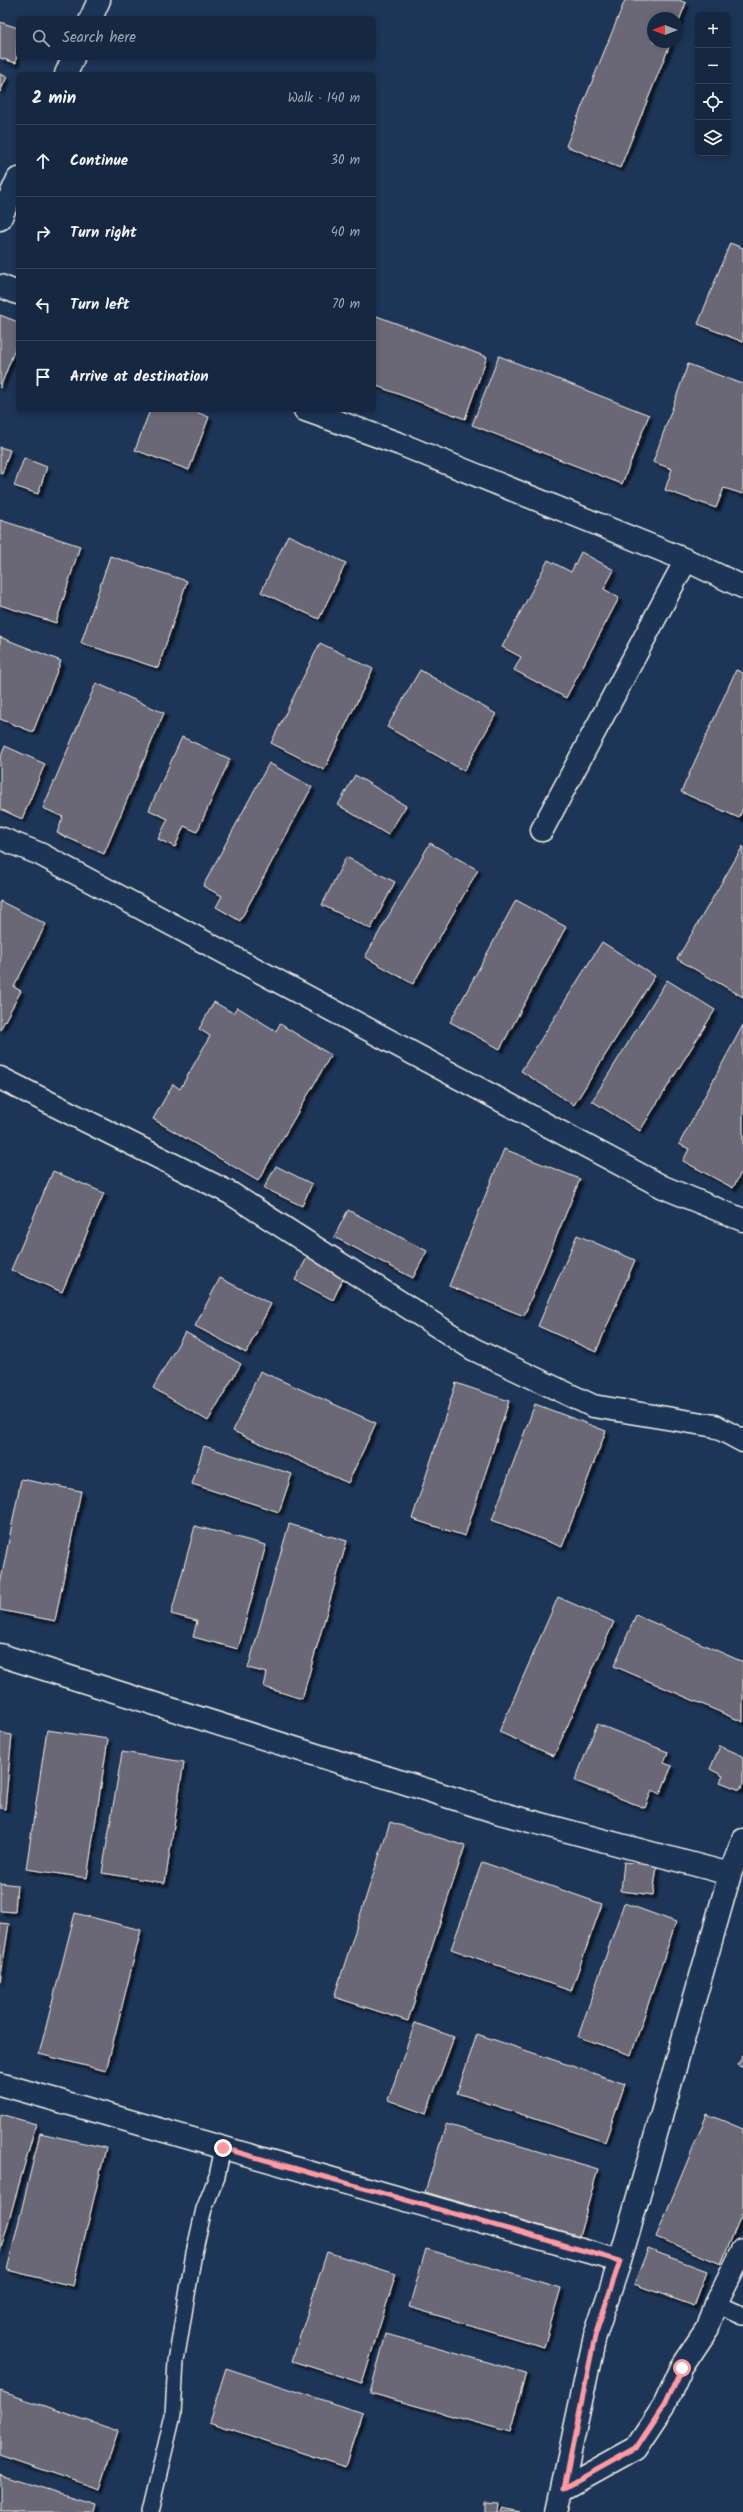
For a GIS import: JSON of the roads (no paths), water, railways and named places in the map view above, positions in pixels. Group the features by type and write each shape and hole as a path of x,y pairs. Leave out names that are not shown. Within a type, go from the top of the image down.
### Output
{"street":[{"path":"92,16 99,0"},
{"path":"67,72 72,60"},
{"path":"0,219 16,183"},
{"path":"0,286 16,292"},
{"path":"310,412 400,444 686,560 743,587"},
{"path":"542,830 686,560"},
{"path":"0,838 40,854 663,1187 743,1220"},
{"path":"0,1078 230,1193 473,1348 593,1406 715,1426 743,1441"},
{"path":"0,1655 500,1813 730,1874"},
{"path":"557,2512 564,2488 595,2336 620,2261 730,1874 743,1840"},
{"path":"0,2084 620,2261"},
{"path":"564,2488 636,2448 664,2406 682,2368 708,2328 716,2304 743,2250"}],"lane":[{"path":"150,2512 173,2415 176,2361 194,2253 204,2209 217,2176 223,2148"},
{"path":"716,2304 743,2316"}]}
